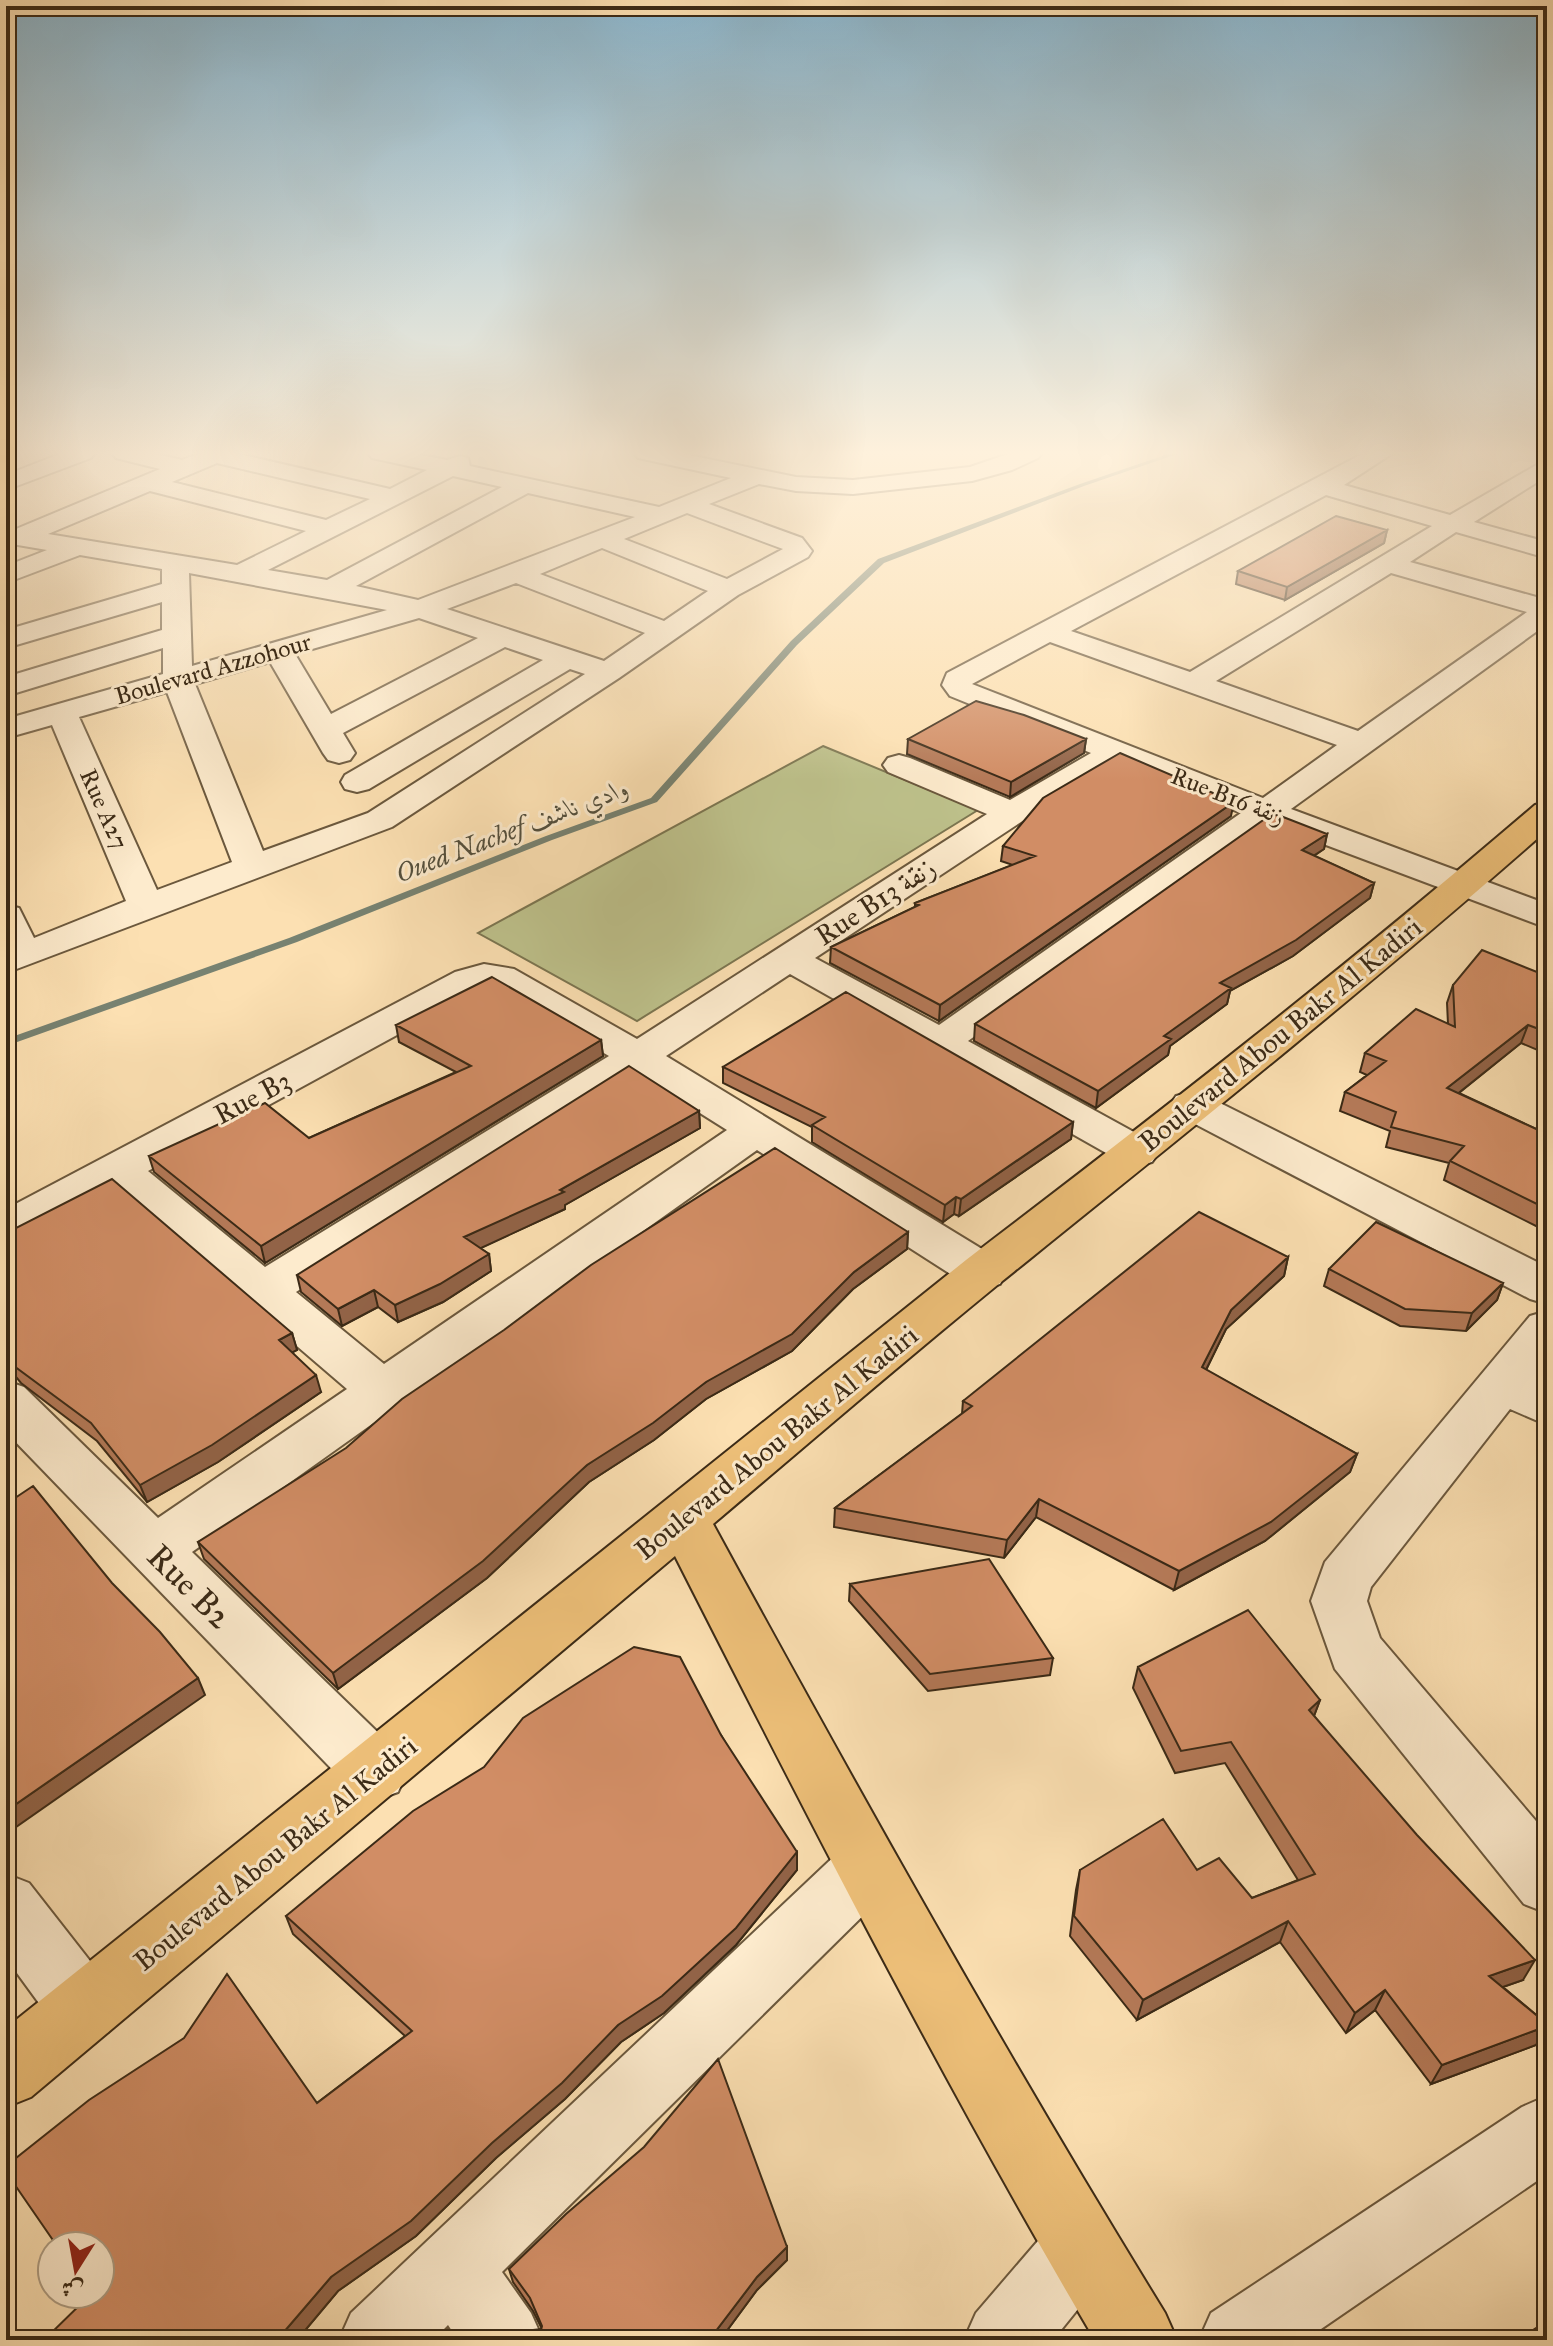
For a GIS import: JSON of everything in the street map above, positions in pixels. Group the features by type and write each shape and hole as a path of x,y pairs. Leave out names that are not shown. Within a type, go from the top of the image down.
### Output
{"main road":[{"name":"Boulevard Abou Bakr Al Kadiri","path":"6,2072 983,1272 1137,1152 1463,885 1547,812"},
{"path":"683,1518 866,1869 1081,2247 1138,2340"}],"street":[{"path":"6,575 38,562"},
{"path":"130,562 176,576 240,574 331,589 420,609 608,672"},
{"path":"240,574 263,562"},
{"path":"331,589 380,562"},
{"name":"Boulevard Azzohour","path":"6,729 420,609 544,562"},
{"path":"661,562 728,589"},
{"path":"6,916 14,958 251,866 380,820 608,672 728,589 777,562"},
{"path":"1048,632 1180,562"},
{"path":"1193,683 1385,563 1547,610"},
{"path":"516,574 665,631"},
{"path":"176,576 178,680 251,866"},
{"path":"6,639 176,576"},
{"path":"940,1043 1364,744 1547,610"},
{"path":"1048,632 1364,744"},
{"name":"Rue B16 زنقة","path":"1048,632 958,679 957,685 961,690 1115,752 1547,917"},
{"path":"6,687 179,634"},
{"path":"325,730 500,638"},
{"path":"278,650 380,820"},
{"path":"357,782 566,659"},
{"name":"Rue A27","path":"62,713 146,906"},
{"name":"Rue B13 زنقة","path":"262,1291 638,1056 1012,813 1115,752"},
{"path":"899,765 1012,813"},
{"path":"788,958 1137,1152"},
{"name":"Rue B3","path":"6,1228 469,980 484,976 500,977 638,1056"},
{"path":"638,1056 983,1272"},
{"path":"1191,1105 1547,1287"},
{"path":"153,1550 755,1131"},
{"path":"118,1169 382,1390"},
{"path":"1547,1328 1526,1394 1345,1578 1339,1601 1355,1651 1547,1882"},
{"name":"Rue B2","path":"11,1413 376,1772"},
{"path":"378,2340 866,1869"},
{"path":"6,1905 84,2008"},
{"path":"1238,2340 1547,2132"},
{"path":"1003,2340 1081,2247"},
{"path":"453,2268 504,2340"}],"green space":[{"path":"823,746 978,810 637,1021 478,933"}],"building":[{"path":"1253,562 1330,562 1287,587 1238,571"},
{"path":"976,701 1024,715 1086,739 1011,782 908,739"},
{"path":"1120,753 1234,802 940,1005 831,947 919,905 915,903 1035,856 1003,846 1043,798"},
{"path":"1278,815 1327,834 1302,850 1374,883 1296,940 1220,983 1231,988 1164,1036 1171,1039 1098,1091 975,1024 1269,816"},
{"path":"1482,950 1547,976 1547,1032 1528,1025 1447,1088 1547,1134 1545,1208 1450,1161 1464,1146 1391,1127 1396,1112 1345,1092 1386,1061 1365,1053 1416,1009 1455,1027 1453,985"},
{"path":"492,977 601,1040 261,1246 149,1156 265,1103 309,1138 471,1066 396,1025"},
{"path":"846,992 1073,1122 961,1199 956,1197 945,1205 812,1125 825,1117 723,1067"},
{"path":"629,1066 699,1111 560,1190 564,1192 464,1237 489,1254 440,1284 395,1305 374,1290 338,1309 297,1275"},
{"path":"775,1148 908,1232 854,1272 792,1334 706,1382 653,1423 587,1465 483,1561 333,1673 198,1542 346,1448 402,1399 504,1330 591,1265"},
{"path":"112,1179 292,1333 279,1340 316,1375 212,1445 140,1485 91,1423 14,1366 6,1356 6,1233"},
{"path":"1199,1212 1288,1257 1231,1310 1202,1367 1357,1454 1271,1522 1179,1571 1039,1499 1007,1540 835,1508 972,1406 963,1401"},
{"path":"1376,1222 1503,1283 1472,1313 1405,1309 1329,1269"},
{"path":"33,1486 112,1583 160,1632 198,1678 6,1811 6,1504"},
{"path":"989,1559 1053,1658 930,1674 850,1584"},
{"path":"1248,1610 1320,1700 1309,1710 1417,1835 1535,1960 1489,1976 1547,2026 1442,2065 1385,1990 1355,2013 1288,1921 1143,2000 1074,1916 1080,1870 1163,1819 1197,1870 1219,1858 1252,1898 1315,1874 1231,1742 1181,1751 1138,1667"},
{"path":"634,1647 680,1657 721,1735 797,1852 736,1928 662,1996 618,2025 562,2083 492,2143 411,2221 331,2277 277,2340 44,2340 75,2310 116,2310 116,2230 46,2230 6,2172 6,2166 89,2100 184,2038 227,1974 317,2103 412,2031 286,1916 413,1811 484,1767 523,1718"},
{"path":"718,2059 787,2247 757,2277 709,2340 541,2340 532,2330 541,2330 542,2326 530,2298 509,2269 566,2214 644,2147"},
{"path":"1536,2328 1545,2340 1518,2340"}],"waterway":[{"name":"Oued Nachef وادي ناشف","path":"6,1043 293,940 549,838 654,800 794,643 879,562"}]}
